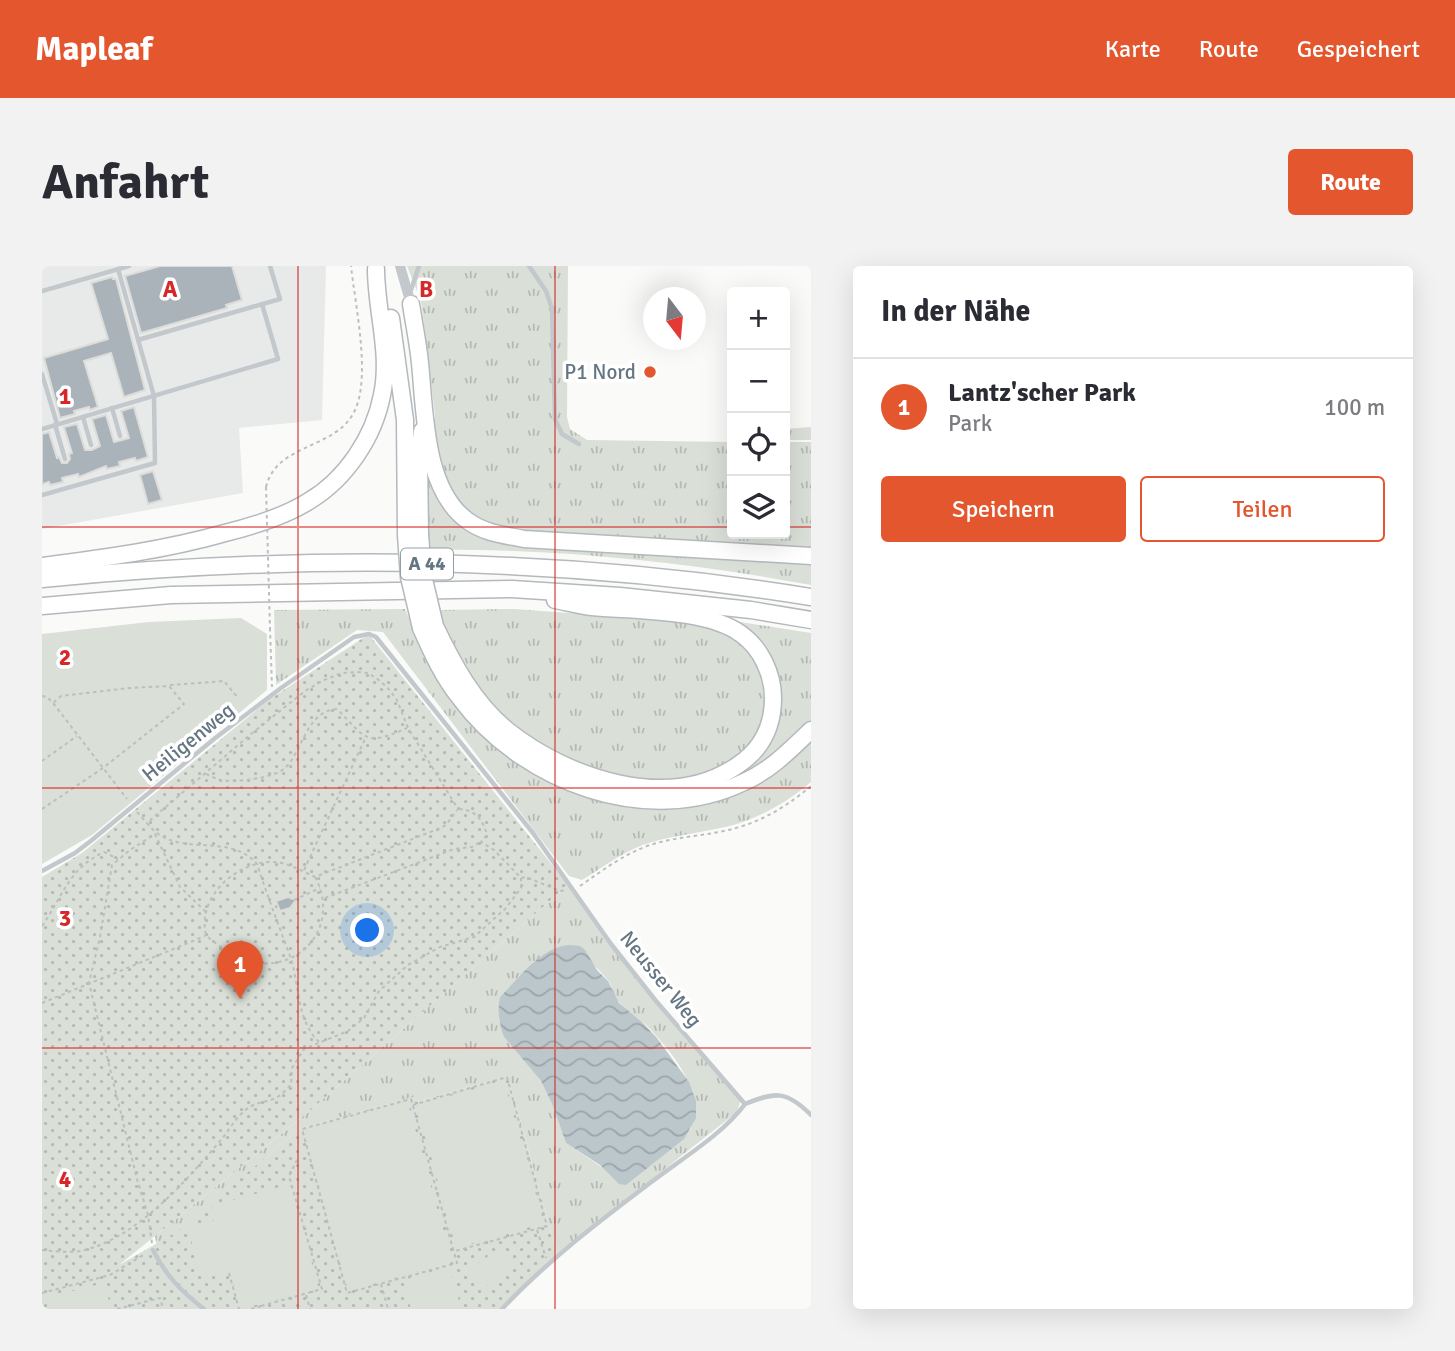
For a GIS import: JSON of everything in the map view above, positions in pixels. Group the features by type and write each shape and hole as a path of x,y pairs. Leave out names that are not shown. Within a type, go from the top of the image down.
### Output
{"highway":[{"path":"376,267 386,295 401,380 413,534"},
{"path":"42,566 135,554 244,528 309,501 332,484 352,463 376,420 382,395 386,372 376,296 376,267"},
{"path":"411,304 432,458 439,484 452,505 469,522 491,532 524,539 811,556"},
{"path":"424,409 409,577 445,676 460,699 478,719 522,757 550,774 587,789 648,801 673,801 709,795 743,783 763,772 811,730"},
{"name":"A 44","path":"42,579 143,569 283,563 484,565 621,573 811,597"},
{"path":"428,627 465,682 506,729 559,762 588,775 637,786 685,786 727,773 758,748 773,715 773,689 767,667 756,648 742,634 705,619 588,607 512,589"},
{"name":"A 44","path":"42,606 171,595 512,589 620,596 751,610 811,620"}],"street":[{"path":"400,266 411,304"}],"lane":[{"path":"42,291 129,266"},
{"path":"138,340 279,299 270,266"},
{"path":"411,304 411,289 419,266"},
{"path":"529,266 546,291 552,309 555,419 562,434 579,444"},
{"path":"42,495 155,463 154,396 118,269"},
{"path":"42,429 278,359 262,304"},
{"path":"42,374 65,459"},
{"path":"112,408 120,436"},
{"path":"83,417 91,445"},
{"name":"Neusser Weg","path":"354,637 369,634 376,637 533,833 641,982 745,1104"},
{"name":"Heiligenweg","path":"42,871 75,853 133,807 213,737 354,637"},
{"path":"502,1309 550,1263 711,1136 745,1104 769,1095 782,1095 792,1099 811,1115"},
{"path":"153,1250 160,1265 176,1286 204,1309"}],"path":[{"path":"272,695 266,487 269,476 279,461 330,437 343,428 356,409 362,365 351,266"},
{"path":"147,823 305,691 342,673 368,673 382,682 397,700 408,728 458,809"},
{"path":"53,703 61,696 224,681 238,698"},
{"path":"42,808 103,768 184,704 169,685"},
{"path":"42,696 53,703 147,823 180,887 207,913"},
{"path":"206,774 222,780 261,778 284,770 315,720 327,710 337,709 365,738 375,739 408,728"},
{"path":"42,761 78,735"},
{"path":"303,871 365,738"},
{"path":"521,878 526,877 560,891 575,890 629,853 653,844 737,828 768,815 811,786"},
{"path":"324,899 454,849 472,847 481,842 486,835 480,818 466,809 458,809"},
{"path":"314,877 438,829 446,825 458,809"},
{"path":"42,1293 110,1275 153,1250 148,1215 136,1179 89,983 112,866 155,834"},
{"path":"155,834 179,844 223,847 247,853 257,864 291,958 303,1018 310,1034 319,1042"},
{"path":"42,1250 76,1252 91,1248 115,1237 148,1215 166,1199 251,1105 279,1097 291,1085 292,1068 303,1049 348,1031 364,1017 379,991 408,965 440,947 474,937 490,925 521,888 521,878 494,850 481,842"},
{"path":"42,926 77,869 87,860 104,852 119,859"},
{"path":"271,862 303,871 314,877 324,899 324,919 304,950 291,958 274,963 256,961 225,950 206,935 204,928 212,897 226,879 241,868 271,862"},
{"path":"294,900 321,888"},
{"path":"272,908 277,906"},
{"path":"42,1003 206,935"},
{"path":"412,1105 507,1077 547,1226 454,1251"},
{"path":"411,1099 454,1251 457,1263 346,1293 302,1129 411,1099"},
{"path":"251,1309 322,1290 289,1176 296,1160"},
{"path":"537,1229 545,1257 550,1263"},
{"path":"229,1273 239,1309"},
{"path":"381,1283 388,1309"},
{"path":"306,1294 310,1309"},
{"path":"117,1309 160,1298 163,1309"}],"shaded area":[{"path":"42,266 326,266 322,420 239,428 243,493 42,529"}],"green space":[{"path":"407,266 568,266 567,417 570,429 587,440 727,442 727,539 790,539 790,442 811,442 811,585 621,558 525,551 429,550 425,465 435,416 421,301"},
{"path":"811,427 811,440 790,440 790,429"},
{"path":"405,609 423,651 512,759 700,804 811,738 811,782 785,801 747,820 642,845 624,853 582,880 569,876 383,632 357,630 276,685 274,610"},
{"path":"515,609 687,623 709,627 733,637 752,656 764,681 766,703 758,731 745,751 725,766 700,775 675,779 624,777 598,771 550,751 508,721 485,697 458,656 440,610"},
{"path":"241,618 267,634 267,690 92,835 42,864 42,634 149,622"},
{"path":"734,621 811,633 811,721 769,758 719,785 749,764 778,719 752,634"},
{"path":"370,636 568,885 307,1113 119,1265 175,1233 301,1128 414,1097 416,1102 508,1076 557,1254 501,1309 42,1309 42,877 82,853 270,699"},
{"path":"568,885 610,944 739,1097 740,1102 737,1112 557,1254 508,1076 416,1102 414,1097 301,1128 157,1249 155,1236 307,1113","holes":["562,946 599,970 609,982 618,1001 667,1048 684,1074 694,1102 690,1130 609,1172 566,1143 541,1081 504,1037 499,1019 500,997 544,955"]},
{"path":"504,1081 544,1223 456,1248 417,1105"},
{"path":"407,1100 452,1262 348,1291 303,1129"},
{"path":"290,1184 319,1289 240,1309 230,1272 202,1279 188,1228 215,1220 212,1206"},
{"path":"500,1248 513,1268 481,1290 468,1270"},
{"path":"450,1267 461,1309 411,1309 403,1280"},
{"path":"104,1283 111,1308 53,1309 50,1297"}],"water":[{"path":"570,945 580,946 585,950 597,970 608,981 619,1003 657,1038 689,1082 696,1101 696,1118 684,1139 626,1185 619,1184 600,1165 566,1143 541,1081 504,1037 501,1027 500,997 541,957 550,951"}],"building":[{"path":"160,266 232,266 242,300 226,305 227,308 141,333 125,276"},
{"path":"112,277 116,279 145,390 124,397 111,353 84,361 98,407 74,411 75,414 60,418 44,358 108,339 91,283"},
{"path":"134,407 148,457 119,462 120,466 107,469 106,466 79,477 78,474 62,478 63,482 42,484 42,434 49,432 57,458 59,457 62,463 67,463 69,454 72,453 64,427 77,424 85,450 92,450 100,446 92,419 106,415 114,442 129,438 121,411"},
{"path":"153,471 162,500 148,504 140,475"},
{"path":"288,897 296,900 290,908 280,911 276,901"}],"place":[{"name":"P1 Nord","path":"650,372"},
{"name":"Lantz'scher Park","path":"240,999"}]}
